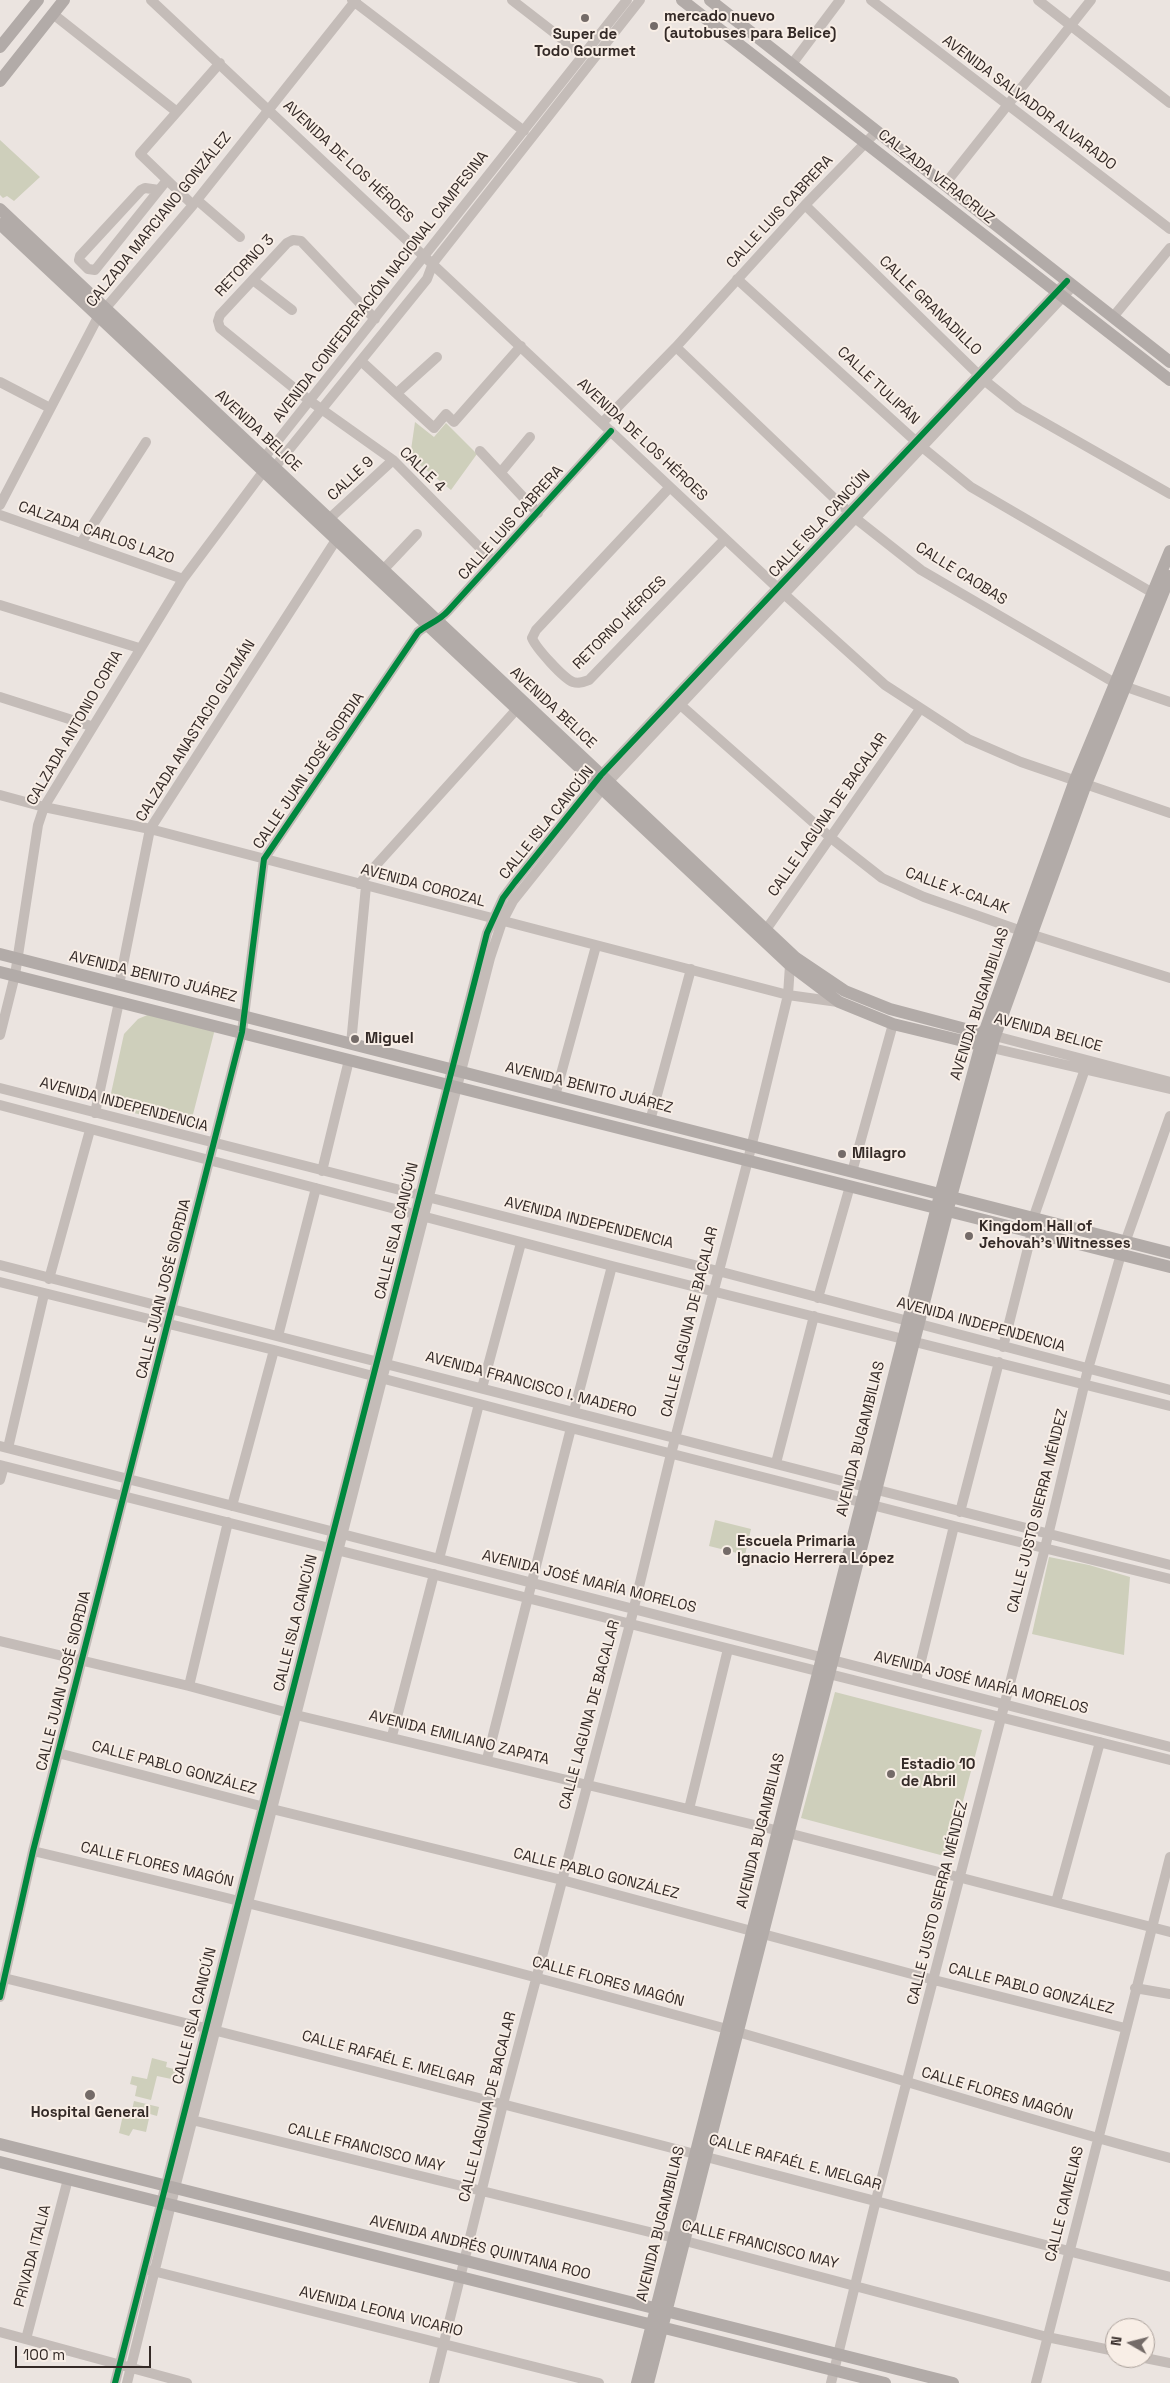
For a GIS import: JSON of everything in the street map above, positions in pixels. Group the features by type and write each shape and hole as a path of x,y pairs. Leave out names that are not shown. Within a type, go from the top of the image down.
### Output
{"main road":[{"path":"0,48 38,0"},
{"path":"0,81 64,0"},
{"name":"CALZADA VERACRUZ","path":"682,0 1170,380"},
{"name":"CALZADA VERACRUZ","path":"710,0 1170,362"},
{"name":"AVENIDA BELICE","path":"0,209 102,313 269,470 336,540 432,624 764,933 796,958 845,991 890,1009 988,1041"},
{"name":"AVENIDA BELICE","path":"0,224 264,458 269,470 329,519 383,570 432,624 516,710 601,783"},
{"name":"AVENIDA BUGAMBILIAS","path":"638,2383 657,2326 945,1196 988,1041 1080,782 1157,595 1170,551"},
{"name":"AVENIDA BUGAMBILIAS","path":"1157,595 1170,576"},
{"name":"AVENIDA BELICE","path":"764,933 790,966 839,1002 893,1024 988,1041"},
{"name":"AVENIDA BENITO JUÁREZ","path":"0,954 1033,1218 1123,1248 1170,1267"},
{"name":"AVENIDA BENITO JUÁREZ","path":"0,972 1032,1232 1170,1254"},
{"name":"AVENIDA ANDRÉS QUINTANA ROO","path":"0,2144 952,2383"},
{"path":"0,2162 657,2326 833,2377 885,2383"},
{"name":"AVENIDA BUGAMBILIAS","path":"648,2383 657,2326"}],"street":[{"name":"AVENIDA DE LOS HÉROES","path":"151,0 725,539 885,685 968,738 1022,762 1170,813"},
{"path":"512,0 583,55"},
{"name":"AVENIDA CONFEDERACIÓN NACIONAL CAMPESINA","path":"269,470 322,409 427,279 433,263 496,174 583,55 627,0"},
{"name":"AVENIDA CONFEDERACIÓN NACIONAL CAMPESINA","path":"530,129 640,0"},
{"path":"792,64 840,0"},
{"name":"AVENIDA SALVADOR ALVARADO","path":"871,0 1170,229"},
{"path":"1038,0 1170,103"},
{"path":"945,184 1091,0"},
{"path":"354,1 530,129"},
{"name":"CALZADA MARCIANO GONZÁLEZ","path":"0,505 102,313 195,202 354,1"},
{"path":"53,14 177,112"},
{"path":"220,63 140,154 167,180 240,237"},
{"name":"CALLE LUIS CABRERA","path":"602,423 877,131"},
{"name":"AVENIDA CONFEDERACIÓN NACIONAL CAMPESINA","path":"264,458 424,255 496,174"},
{"path":"159,190 145,188 141,190 80,256 79,260 88,269 95,270 159,190 167,180"},
{"name":"CALLE GRANADILLO","path":"805,206 981,377 1019,408 1170,494"},
{"name":"RETORNO 3","path":"322,409 220,328 218,321 220,315 287,243 293,240 301,241 375,319"},
{"path":"1113,316 1170,248"},
{"path":"252,280 292,310"},
{"name":"CALLE TULIPÁN","path":"737,280 919,444 971,487 1157,595"},
{"name":"CALLE ISLA CANCÚN","path":"115,2383 144,2269 170,2186 452,1086 490,958 497,921 504,898 535,853 1070,283"},
{"path":"361,361 434,428 446,414 454,422 521,346"},
{"name":"CALLE CAOBAS","path":"676,346 852,515 921,570 1119,684 1170,702"},
{"path":"396,393 437,356"},
{"path":"0,382 50,408"},
{"name":"CALLE 4","path":"322,409 347,429 393,460 493,561"},
{"name":"CALLE LUIS CABRERA","path":"432,624 612,432"},
{"path":"501,472 530,437"},
{"path":"81,543 146,442"},
{"path":"480,451 538,513"},
{"name":"CALLE 9","path":"329,519 393,460"},
{"name":"CALZADA ANTONIO CORIA","path":"0,1035 15,975 16,958 38,825 44,807 91,726 183,579 269,470"},
{"name":"RETORNO HÉROES","path":"670,486 536,630 532,638 535,646 571,681 580,683 589,680 725,539"},
{"name":"CALZADA CARLOS LAZO","path":"0,515 183,579"},
{"path":"383,570 417,534"},
{"name":"CALZADA ANASTACIO GUZMÁN","path":"119,985 150,829 336,540"},
{"path":"0,605 139,648"},
{"name":"CALLE JUAN JOSÉ SIORDIA","path":"0,1997 33,1851 242,1032 264,859 418,632 432,624"},
{"path":"0,697 91,726"},
{"name":"CALLE X-CALAK","path":"676,702 831,838 882,878 901,888 1027,933 1170,978"},
{"name":"CALLE LAGUNA DE BACALAR","path":"764,933 920,709"},
{"path":"351,1044 362,885 516,710"},
{"name":"AVENIDA COROZAL","path":"0,795 44,807 150,829 497,921 788,995 839,1002"},
{"path":"556,1096 596,946"},
{"name":"CALLE LAGUNA DE BACALAR","path":"434,2383 503,2104 538,1978 630,1624 632,1609 671,1454 748,1160 788,995 790,966"},
{"path":"650,1120 691,969"},
{"path":"95,1113 119,1002"},
{"path":"852,1172 893,1024"},
{"name":"AVENIDA BELICE","path":"988,1041 1085,1069 1170,1089"},
{"name":"AVENIDA BELICE","path":"988,1041 1170,1082"},
{"path":"322,1171 349,1060"},
{"path":"1033,1218 1085,1069"},
{"name":"AVENIDA INDEPENDENCIA","path":"0,1088 718,1271 1170,1390"},
{"name":"AVENIDA INDEPENDENCIA","path":"0,1105 209,1162 316,1188 521,1243 1170,1406"},
{"name":"CALLE JUSTO SIERRA MÉNDEZ","path":"833,2377 876,2200 1045,1548 1088,1369 1123,1248 1170,1116"},
{"path":"49,1279 90,1130"},
{"path":"818,1298 850,1186"},
{"path":"278,1336 316,1188"},
{"path":"1003,1346 1032,1232"},
{"path":"482,1388 521,1243"},
{"name":"AVENIDA FRANCISCO I. MADERO","path":"0,1266 1170,1565"},
{"path":"574,1412 612,1266"},
{"name":"AVENIDA FRANCISCO I. MADERO","path":"0,1282 378,1376 671,1454 1170,1579"},
{"path":"4,1448 44,1294"},
{"path":"776,1463 814,1316"},
{"path":"232,1506 274,1350"},
{"path":"960,1512 999,1362"},
{"path":"439,1559 479,1404"},
{"path":"487,1760 571,1428"},
{"name":"AVENIDA JOSÉ MARÍA MORELOS","path":"4,1448 1170,1747"},
{"path":"0,1480 2,1465"},
{"name":"AVENIDA JOSÉ MARÍA MORELOS","path":"2,1465 1170,1760"},
{"path":"189,1686 228,1522"},
{"path":"916,1682 954,1526"},
{"path":"392,1736 434,1574"},
{"name":"AVENIDA EMILIANO ZAPATA","path":"0,1640 291,1713 783,1832 1170,1932"},
{"path":"689,1809 728,1649"},
{"path":"1056,1902 1100,1742"},
{"name":"CALLE PABLO GONZÁLEZ","path":"58,1753 562,1880 758,1931 934,1980 1125,2028"},
{"name":"CALLE FLORES MAGÓN","path":"33,1851 243,1901 538,1978 733,2031 1170,2158"},
{"name":"CALLE CAMELIAS","path":"1036,2383 1125,2028 1170,1858"},
{"name":"CALLE RAFAÉL E. MELGAR","path":"4,1978 210,2028 701,2154 1170,2278"},
{"path":"1136,1988 1170,1994"},
{"name":"CALLE ISLA CANCÚN","path":"170,2186 192,2120 210,2028"},
{"name":"CALLE FRANCISCO MAY","path":"192,2120 679,2239 1047,2337 1105,2349"},
{"name":"PRIVADA ITALIA","path":"26,2339 68,2179"},
{"name":"CALLE ISLA CANCÚN","path":"127,2383 155,2272 165,2204"},
{"name":"AVENIDA LEONA VICARIO","path":"144,2269 599,2383"},
{"path":"0,2332 130,2369 188,2383"},
{"path":"1155,2360 1170,2363"}],"green space":[{"path":"0,140 40,177 14,201 7,196 3,198 0,195"},
{"path":"415,422 434,437 446,423 477,454 451,490 410,457"},
{"path":"159,1010 216,1025 190,1126 108,1107 124,1034 138,1019"},
{"path":"715,1520 751,1529 745,1555 709,1546"},
{"path":"1049,1557 1089,1565 1130,1577 1124,1655 1032,1634"},
{"name":"Estadio 10 de Abril","path":"835,1692 982,1730 948,1857 801,1818"},
{"path":"152,2058 167,2062 166,2067 178,2070 176,2080 157,2076 151,2100 135,2096 137,2086 130,2084 132,2076 147,2079"},
{"path":"134,2101 159,2107 157,2116 150,2114 146,2132 133,2129 129,2136 119,2133 123,2115 136,2117 138,2111 132,2110"}],"cycle path":[{"path":"115,2383 487,933 503,898 601,775 1067,281"},
{"path":"0,1997 33,1851 242,1032 264,859 418,632 448,611 611,431"}],"place":[{"name":"Super de Todo Gourmet","path":"585,18"},
{"name":"mercado nuevo (autobuses para Belice)","path":"654,26"},
{"name":"Miguel","path":"355,1039"},
{"name":"Milagro","path":"842,1154"},
{"name":"Kingdom Hall of Jehovah's Witnesses","path":"969,1236"},
{"name":"Escuela Primaria Ignacio Herrera López","path":"727,1551"},
{"name":"Estadio 10 de Abril","path":"891,1774"},
{"name":"Hospital General","path":"90,2095"}]}
